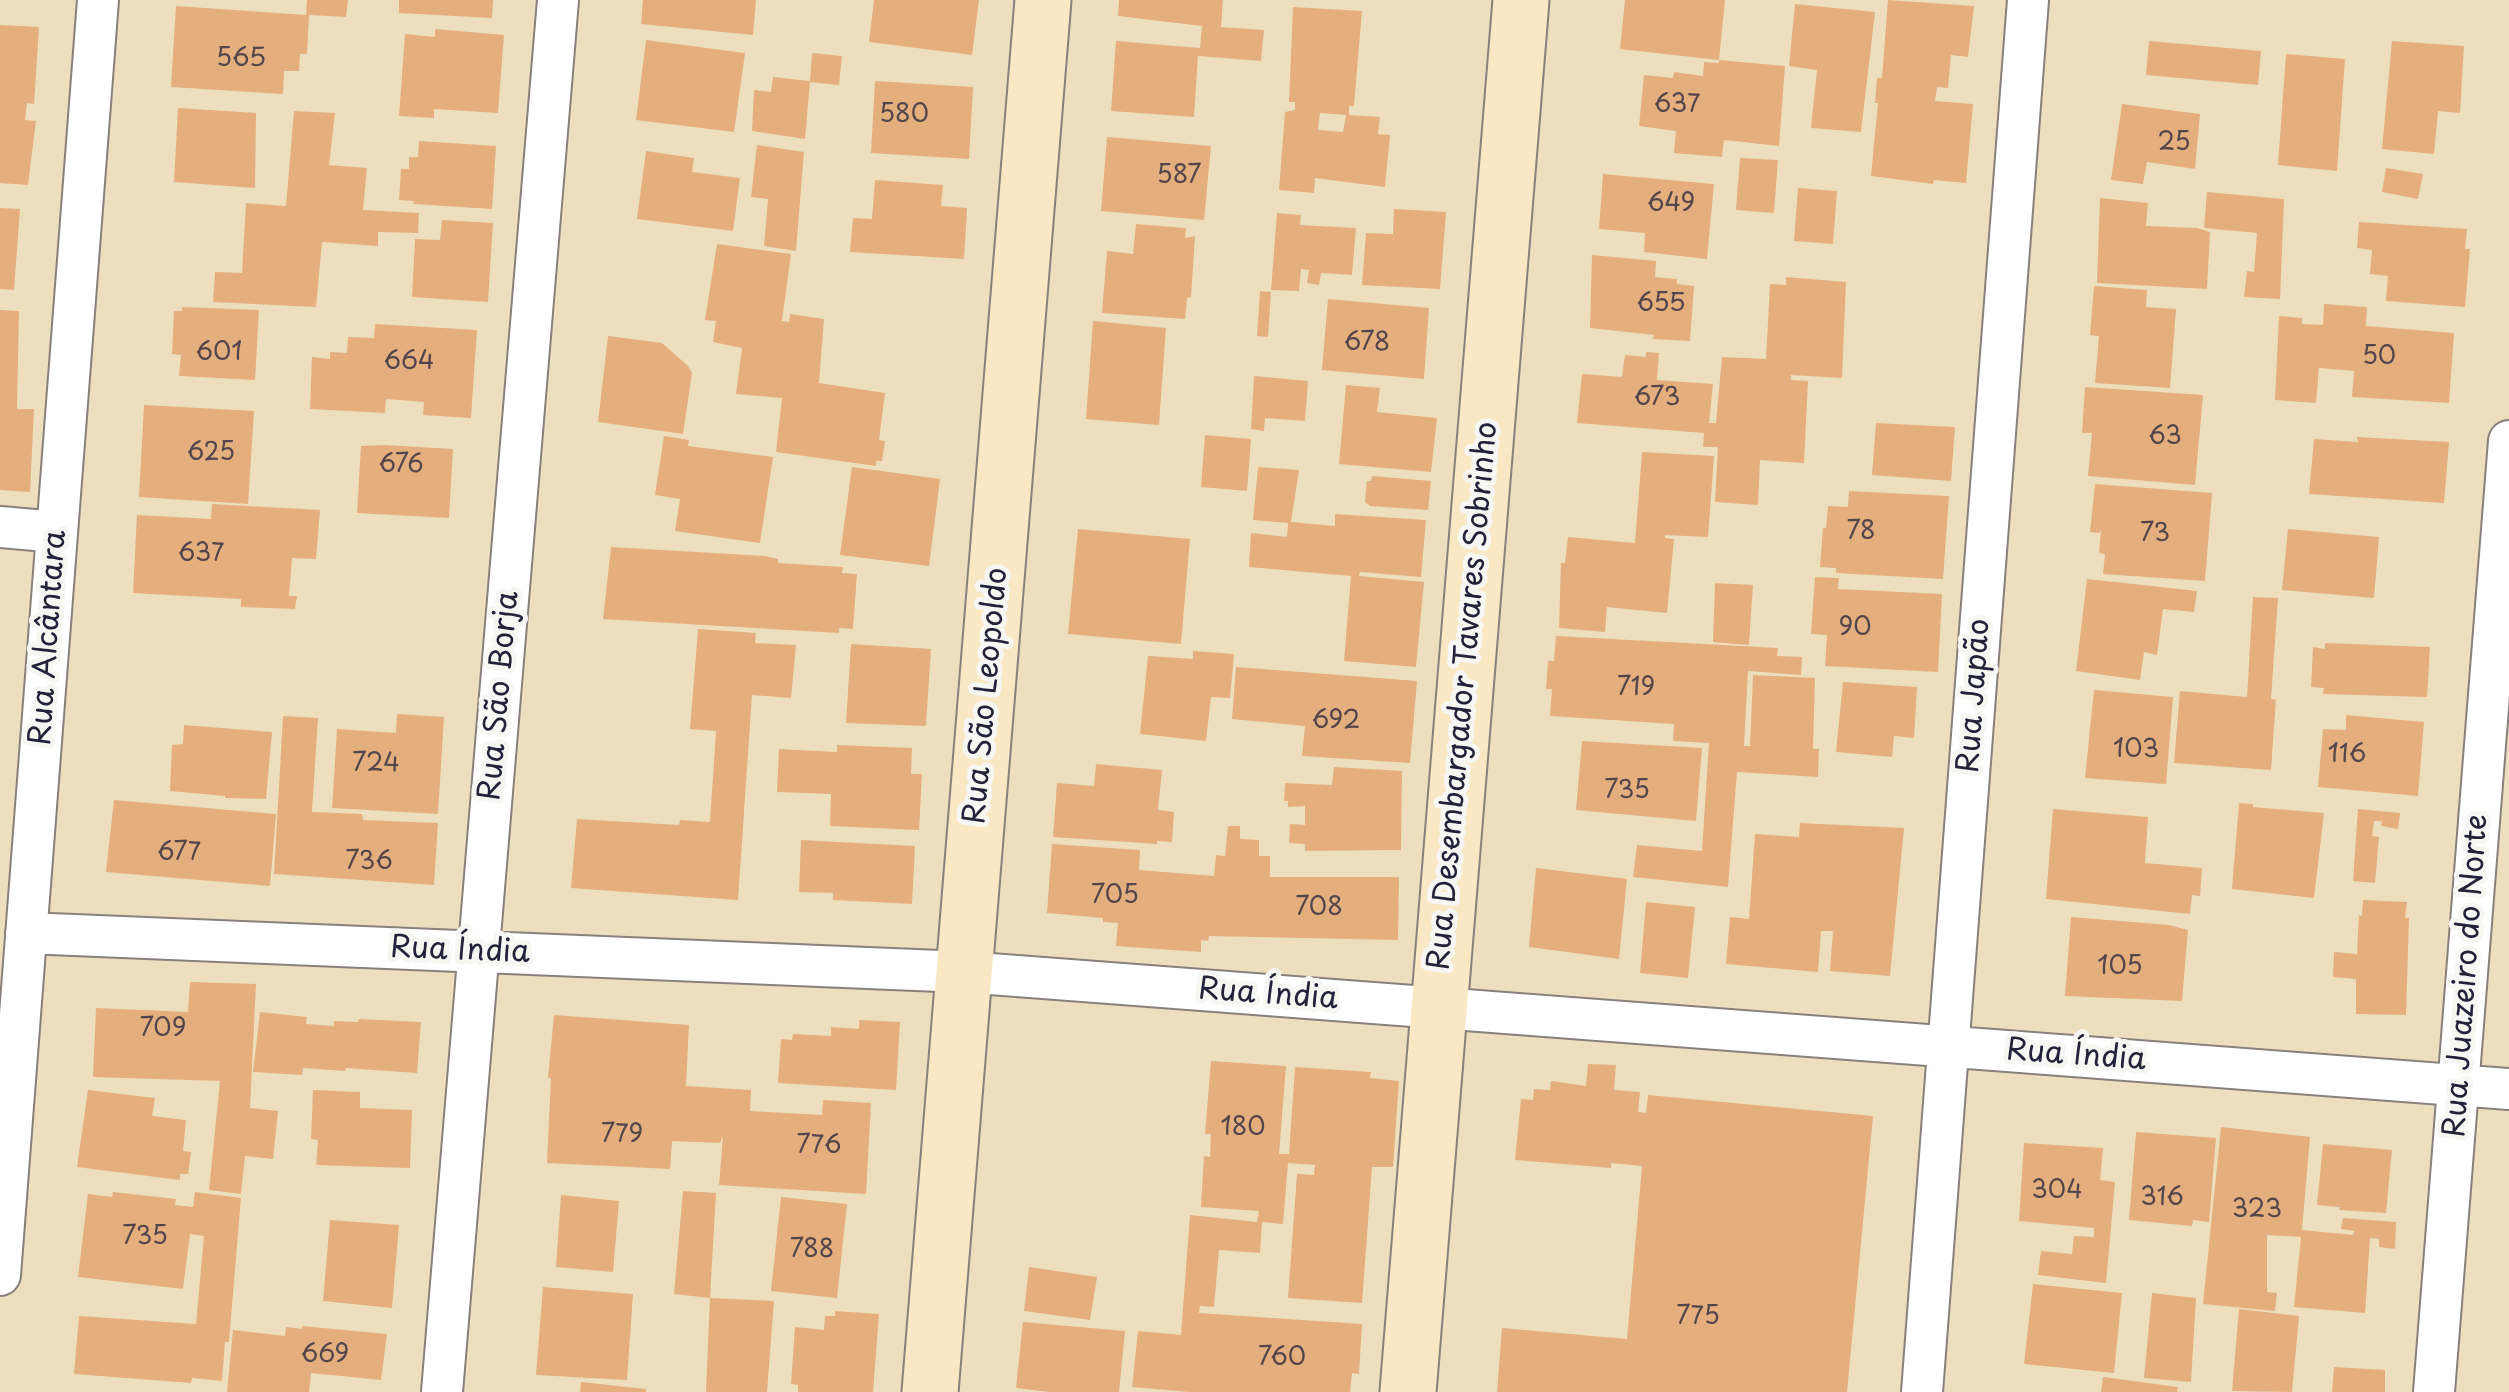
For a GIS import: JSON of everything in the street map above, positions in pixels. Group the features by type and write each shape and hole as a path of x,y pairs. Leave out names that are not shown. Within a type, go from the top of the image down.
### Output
{"street":[{"name":"Rua Alcântara","path":"0,1275 6,1109 26,933 98,0"},
{"name":"Rua São Borja","path":"442,1392 558,0"},
{"name":"Rua São Leopoldo","path":"930,1392 1043,0"},
{"name":"Rua Desembargador Tavares Sobrinho","path":"1408,1392 1521,0"},
{"name":"Rua Japão","path":"1922,1392 2028,0"},
{"name":"Rua Juazeiro do Norte","path":"2434,1392 2509,441"},
{"path":"0,527 57,532"},
{"name":"Rua Índia","path":"26,933 964,972 2509,1089"}],"building":[{"path":"307,0 348,0 346,17 309,15 307,54 300,54 299,71 284,71 283,94 171,87 176,6 306,15"},
{"path":"399,0 493,0 492,18 399,13"},
{"path":"643,0 756,0 753,35 641,24"},
{"path":"874,0 979,0 972,55 869,42"},
{"path":"1119,0 1223,0 1221,27 1264,30 1261,61 1198,56 1194,117 1111,111 1116,41 1200,48 1202,26 1118,16"},
{"path":"1625,0 1725,0 1719,60 1620,49"},
{"path":"1888,0 1974,6 1968,57 1951,55 1948,88 1937,87 1935,101 1973,104 1966,183 1934,180 1933,184 1871,176 1877,78 1882,78"},
{"path":"1795,4 1875,12 1861,132 1811,128 1817,70 1789,66"},
{"path":"1293,7 1362,11 1354,106 1349,106 1349,115 1380,117 1378,134 1390,135 1385,187 1315,178 1314,193 1279,190 1285,112 1295,110 1295,102 1289,102","holes":["1320,113 1346,115 1343,132 1318,130"]},
{"path":"0,25 39,27 34,104 27,103 25,120 36,121 28,185 0,183"},
{"path":"435,29 504,35 498,113 434,109 434,118 399,116 405,34 435,37"},
{"path":"646,40 745,53 734,132 636,120"},
{"path":"2149,41 2261,51 2258,85 2146,75"},
{"path":"2392,41 2464,46 2460,113 2438,111 2434,154 2382,149"},
{"path":"812,53 842,56 839,85 810,82"},
{"path":"2286,54 2345,59 2337,171 2278,165"},
{"path":"1704,62 1785,66 1779,146 1724,140 1722,157 1674,153 1676,131 1639,126 1644,75 1673,78 1674,72 1703,76"},
{"path":"773,77 810,81 805,139 752,131 754,90 771,92"},
{"path":"875,81 973,87 969,159 871,153"},
{"path":"2122,104 2200,114 2195,169 2147,162 2143,184 2111,180"},
{"path":"178,108 256,113 255,188 174,182"},
{"path":"294,111 335,113 329,165 367,168 363,210 419,213 418,233 378,232 378,246 322,242 316,307 213,302 215,272 242,273 246,203 286,206"},
{"path":"1107,137 1211,146 1204,220 1101,211"},
{"path":"419,141 496,146 492,209 399,200 401,169 409,169 409,157 418,157"},
{"path":"757,145 804,152 796,251 764,246 768,199 751,197"},
{"path":"646,151 694,158 692,172 740,178 733,231 637,219"},
{"path":"1740,158 1778,160 1774,213 1736,210"},
{"path":"2386,168 2423,174 2418,199 2382,192"},
{"path":"1603,174 1714,184 1707,259 1644,252 1645,233 1599,229"},
{"path":"875,180 943,185 941,206 967,208 964,259 850,252 853,218 872,219"},
{"path":"1798,188 1837,191 1833,244 1794,241"},
{"path":"2207,192 2284,199 2280,299 2244,297 2247,271 2254,272 2257,233 2204,228"},
{"path":"2100,198 2148,203 2146,226 2210,232 2207,289 2097,283"},
{"path":"0,208 20,209 14,290 0,289"},
{"path":"1394,209 1446,212 1440,289 1362,285 1366,233 1393,234"},
{"path":"1277,213 1301,215 1300,225 1356,228 1352,275 1321,273 1319,285 1307,283 1309,270 1301,269 1299,291 1271,290"},
{"path":"442,220 493,223 488,302 412,297 415,239 440,240"},
{"path":"2359,222 2467,229 2465,249 2470,249 2465,307 2386,301 2388,276 2370,274 2372,250 2357,248"},
{"path":"1136,224 1186,228 1185,238 1195,236 1191,297 1187,298 1185,319 1102,313 1107,251 1133,254"},
{"path":"717,244 791,254 782,321 789,322 790,314 824,319 819,383 885,393 879,440 885,441 882,461 876,461 876,466 776,452 782,398 736,394 742,348 713,342 716,321 705,320"},
{"path":"1592,255 1656,261 1655,277 1694,286 1690,341 1590,328"},
{"path":"1786,277 1846,282 1842,378 1791,375 1791,380 1808,381 1804,463 1760,460 1758,505 1715,502 1718,447 1703,447 1704,433 1577,423 1582,374 1622,377 1625,355 1646,357 1646,352 1659,353 1657,380 1713,384 1709,423 1716,423 1722,357 1766,359 1770,284 1786,285"},
{"path":"2094,286 2147,290 2146,307 2176,309 2170,388 2095,383 2099,336 2090,335"},
{"path":"1260,291 1271,292 1268,337 1257,336"},
{"path":"1328,299 1429,308 1424,379 1322,370"},
{"path":"2324,304 2367,307 2366,326 2454,333 2449,403 2352,397 2354,371 2319,368 2316,403 2275,400 2279,316 2302,318 2302,324 2323,325"},
{"path":"182,307 259,310 255,380 179,376 181,355 172,354 174,311 182,311"},
{"path":"0,310 19,311 17,409 34,409 30,492 0,490"},
{"path":"1093,321 1166,328 1159,425 1086,419"},
{"path":"375,324 477,330 471,418 423,415 424,402 386,399 385,413 310,409 312,357 330,359 330,352 347,353 348,337 374,338"},
{"path":"608,336 662,343 688,366 692,373 683,434 598,422"},
{"path":"1254,376 1308,381 1305,421 1265,418 1264,431 1251,429"},
{"path":"1346,385 1380,388 1377,412 1437,418 1431,472 1339,464"},
{"path":"2085,387 2203,395 2195,485 2088,476 2092,433 2082,433"},
{"path":"144,405 254,411 248,504 139,497"},
{"path":"1876,423 1955,427 1951,481 1872,475"},
{"path":"1205,435 1251,439 1247,491 1201,487"},
{"path":"664,436 689,440 688,446 773,457 760,543 675,531 680,499 655,495"},
{"path":"2357,437 2449,442 2444,503 2309,494 2314,439 2358,442"},
{"path":"361,446 453,449 449,518 357,513"},
{"path":"1642,452 1714,456 1708,537 1665,535 1674,539 1667,613 1607,607 1605,632 1559,628 1561,563 1565,563 1568,537 1635,543"},
{"path":"852,467 940,479 929,566 840,555"},
{"path":"1258,467 1299,470 1291,522 1335,526 1335,514 1426,520 1421,577 1360,572 1359,576 1424,582 1416,667 1344,661 1351,576 1249,567 1251,533 1287,537 1288,523 1253,520"},
{"path":"1372,476 1431,481 1428,510 1370,506 1365,502 1367,481"},
{"path":"2095,484 2212,493 2205,581 2103,574 2105,554 2099,553 2101,530 2090,532"},
{"path":"1849,491 1949,496 1943,579 1836,573 1836,568 1820,567 1828,506 1848,507"},
{"path":"212,504 320,510 316,559 292,558 289,596 297,596 295,609 241,607 241,599 133,593 137,515 211,519"},
{"path":"1078,529 1190,539 1181,644 1068,634"},
{"path":"2288,529 2379,537 2374,598 2282,590"},
{"path":"611,547 765,556 778,559 778,563 843,567 842,573 857,574 853,629 839,628 839,633 603,619"},
{"path":"1815,577 1839,578 1838,589 1942,594 1938,672 1825,666 1827,635 1811,634"},
{"path":"2087,579 2197,591 2194,612 2163,609 2157,655 2144,652 2140,680 2076,671"},
{"path":"1715,583 1753,585 1749,645 1713,642"},
{"path":"2253,597 2278,598 2271,770 2174,763 2180,691 2247,697"},
{"path":"698,629 756,633 755,643 796,645 791,698 752,695 738,900 571,888 577,819 679,825 680,820 710,822 716,731 690,729"},
{"path":"1556,636 1778,648 1777,656 1802,657 1801,675 1748,671 1744,746 1750,746 1753,675 1815,678 1813,749 1819,749 1818,777 1737,772 1728,887 1633,877 1637,845 1702,851 1709,743 1673,741 1674,724 1550,716 1552,689 1546,689 1548,661 1554,661"},
{"path":"2325,643 2430,647 2427,697 2323,694 2324,688 2311,687 2313,647 2325,649"},
{"path":"851,644 931,649 926,726 846,723"},
{"path":"1193,651 1234,654 1230,698 1211,697 1206,741 1140,734 1148,656 1193,659"},
{"path":"1236,667 1417,681 1410,763 1302,756 1305,726 1232,719"},
{"path":"1843,682 1917,687 1914,738 1894,736 1892,757 1836,752"},
{"path":"2094,690 2173,697 2166,784 2085,778"},
{"path":"397,714 444,717 438,814 332,808 337,729 396,733"},
{"path":"2346,715 2424,722 2418,796 2318,787 2323,729 2346,730"},
{"path":"283,716 318,718 312,812 362,814 363,820 438,823 434,885 274,874"},
{"path":"184,725 272,732 266,799 170,791 172,745 183,744"},
{"path":"1582,741 1702,748 1696,821 1576,810"},
{"path":"837,745 912,748 911,774 922,774 919,830 830,826 831,794 777,792 779,749 837,752"},
{"path":"1096,764 1162,770 1158,810 1174,812 1172,842 1053,837 1057,783 1094,786"},
{"path":"1334,767 1402,771 1401,850 1305,851 1305,844 1289,843 1290,824 1305,825 1305,806 1288,807 1288,801 1284,801 1285,783 1332,785"},
{"path":"114,800 276,814 270,886 106,872"},
{"path":"2239,803 2324,813 2314,898 2232,889"},
{"path":"2053,809 2148,817 2145,863 2202,868 2200,896 2192,895 2190,914 2046,899"},
{"path":"2358,809 2400,813 2398,829 2374,821 2372,836 2379,837 2375,883 2353,881"},
{"path":"1800,823 1904,828 1890,976 1830,971 1833,931 1821,931 1818,972 1726,964 1730,917 1749,919 1755,834 1799,837"},
{"path":"1228,826 1240,826 1240,839 1259,840 1259,856 1270,856 1270,877 1399,877 1398,940 1209,936 1208,941 1201,940 1201,952 1116,946 1118,923 1047,913 1052,844 1140,850 1139,870 1214,876 1216,855 1225,856"},
{"path":"801,840 915,846 912,904 833,900 833,893 799,892"},
{"path":"1536,868 1627,879 1619,959 1529,947"},
{"path":"2363,900 2407,902 2406,1015 2356,1014 2356,979 2333,977 2334,952 2357,954"},
{"path":"1646,902 1695,907 1688,978 1640,973"},
{"path":"2071,917 2188,930 2182,1001 2065,996"},
{"path":"190,982 256,984 250,1108 278,1111 273,1159 245,1156 241,1194 209,1190 220,1081 93,1077 96,1008 188,1012"},
{"path":"260,1012 307,1017 306,1024 334,1026 334,1021 359,1019 421,1022 417,1073 346,1068 303,1068 302,1075 253,1072"},
{"path":"554,1015 689,1025 686,1086 751,1090 750,1111 822,1115 823,1100 871,1103 866,1194 719,1185 723,1136 720,1143 672,1141 670,1169 547,1163 548,1078"},
{"path":"859,1020 900,1022 896,1090 778,1083 781,1039 792,1040 793,1034 831,1036 831,1027 859,1029"},
{"path":"1211,1061 1286,1066 1279,1154 1289,1154 1295,1067 1371,1072 1370,1078 1399,1081 1393,1167 1372,1167 1362,1303 1288,1298 1297,1174 1314,1175 1315,1165 1288,1163 1283,1224 1262,1222 1260,1253 1219,1250 1214,1307 1200,1306 1199,1313 1362,1324 1359,1374 1352,1373 1350,1392 1189,1392 1132,1387 1138,1331 1181,1335 1190,1215 1257,1222 1259,1211 1201,1207 1204,1156 1210,1157 1211,1134 1205,1134"},
{"path":"1588,1064 1616,1065 1614,1090 1640,1092 1638,1112 1646,1113 1648,1095 1873,1116 1847,1392 1497,1392 1502,1328 1627,1339 1642,1166 1611,1163 1611,1168 1515,1160 1521,1099 1533,1100 1534,1089 1550,1090 1551,1081 1586,1086"},
{"path":"88,1090 155,1098 152,1116 186,1120 183,1151 191,1152 188,1174 180,1174 180,1180 77,1167"},
{"path":"313,1090 360,1092 360,1108 412,1110 410,1168 316,1165 318,1140 311,1139"},
{"path":"2221,1127 2310,1137 2302,1230 2353,1235 2354,1231 2341,1229 2343,1218 2396,1222 2395,1249 2379,1247 2379,1239 2370,1238 2365,1313 2294,1307 2301,1237 2267,1235 2267,1292 2277,1293 2275,1311 2203,1304"},
{"path":"2136,1132 2216,1138 2209,1222 2193,1220 2192,1226 2129,1220"},
{"path":"2024,1143 2103,1148 2100,1180 2115,1182 2106,1283 2038,1275 2041,1251 2072,1254 2074,1236 2094,1237 2094,1228 2019,1221"},
{"path":"2323,1144 2392,1150 2386,1213 2317,1205"},
{"path":"683,1191 716,1193 710,1298 674,1294"},
{"path":"113,1192 176,1199 175,1205 193,1207 195,1192 241,1198 222,1381 192,1378 191,1383 74,1374 79,1316 196,1324 204,1236 190,1234 183,1289 78,1277 88,1194 112,1197"},
{"path":"561,1195 619,1201 613,1272 556,1267"},
{"path":"781,1197 847,1204 837,1298 771,1291"},
{"path":"330,1220 399,1225 392,1308 323,1301"},
{"path":"1029,1267 1097,1277 1090,1320 1024,1311"},
{"path":"2033,1284 2122,1293 2114,1373 2024,1364"},
{"path":"543,1287 633,1294 627,1380 536,1375"},
{"path":"2152,1293 2196,1298 2191,1382 2144,1378"},
{"path":"710,1298 774,1301 767,1392 706,1392"},
{"path":"2239,1309 2299,1316 2292,1392 2232,1391"},
{"path":"835,1311 879,1314 873,1392 798,1392 798,1385 791,1384 795,1327 824,1330 825,1316 835,1316"},
{"path":"1023,1322 1125,1331 1119,1392 1016,1388"},
{"path":"286,1327 387,1334 381,1380 311,1373 309,1392 227,1392 233,1330 285,1336"},
{"path":"2334,1367 2385,1370 2385,1392 2332,1392"},
{"path":"2103,1377 2178,1387 2177,1392 2101,1392"},
{"path":"581,1382 646,1389 646,1392 580,1392"}]}
